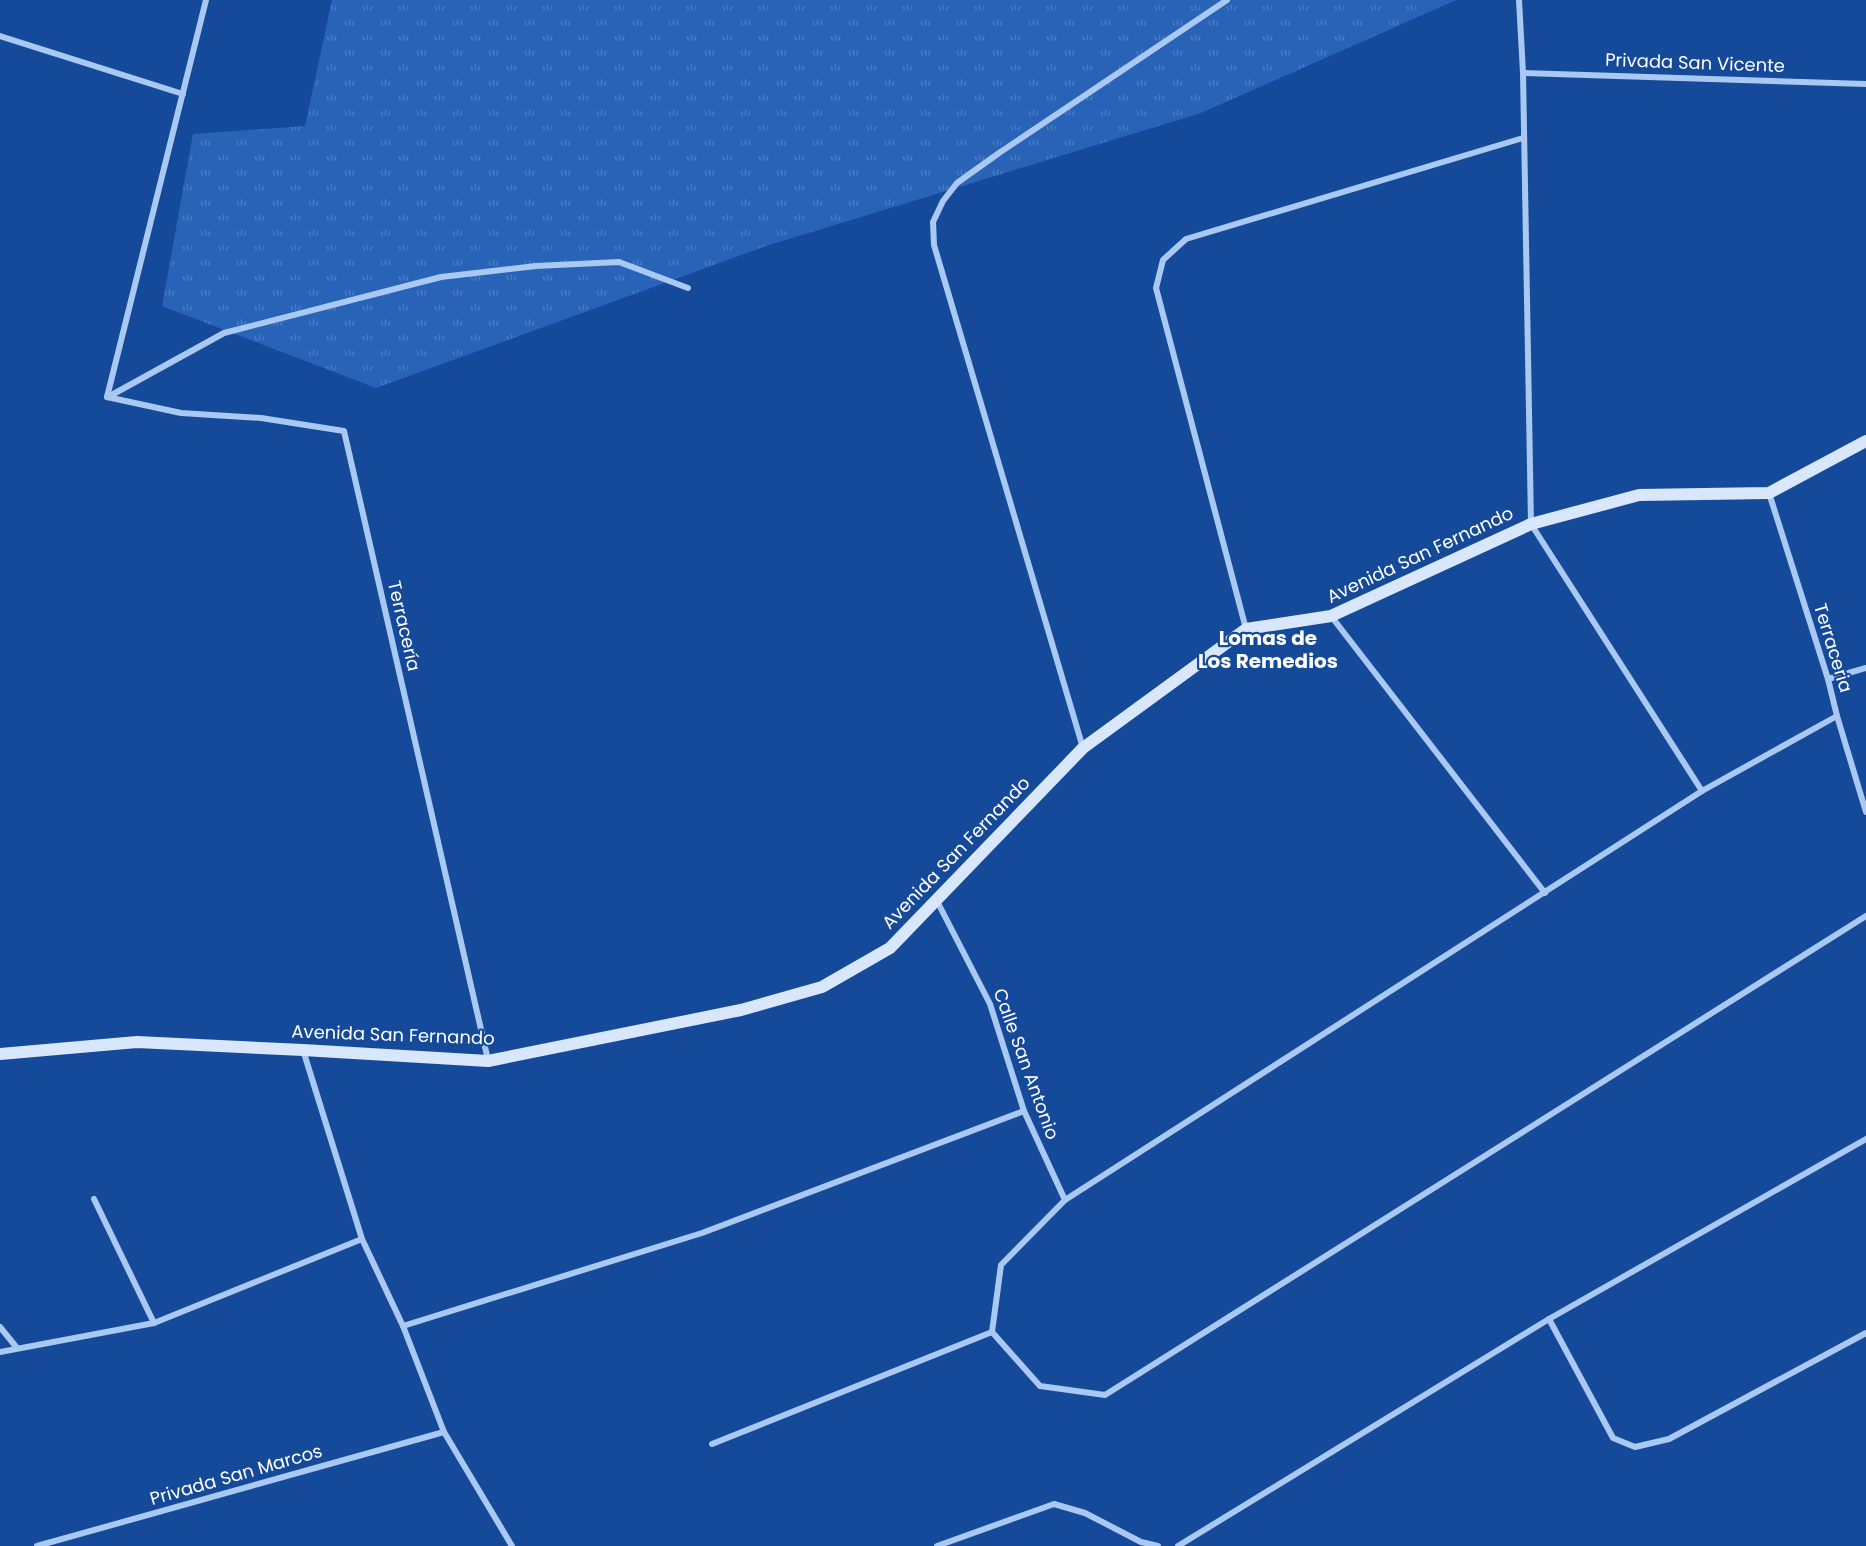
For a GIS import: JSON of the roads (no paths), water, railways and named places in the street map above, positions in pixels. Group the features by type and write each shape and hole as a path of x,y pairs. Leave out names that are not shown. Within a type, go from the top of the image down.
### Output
{"street":[{"path":"107,398 206,0"},
{"path":"1083,748 934,245 933,222 943,201 957,183 1227,0"},
{"path":"1519,0 1523,73 1531,524 1702,791"},
{"path":"0,36 183,94"},
{"name":"Privada San Vicente","path":"1523,73 1866,84"},
{"path":"1246,629 1156,288 1163,260 1185,239 1523,138"},
{"path":"107,398 224,333 441,277 536,266 619,262 688,288"},
{"name":"Terracería","path":"107,398 181,413 261,418 344,431 488,1061"},
{"name":"Avenida San Fernando","path":"0,1054 137,1042 488,1061 741,1010 822,987 890,948 1083,748 1246,629 1331,616 1531,524 1639,495 1770,493 1866,441"},
{"name":"Terraceria","path":"1770,493 1828,679 1866,812"},
{"path":"1331,616 1545,893"},
{"path":"1828,679 1866,668"},
{"path":"1837,716 1702,791 1065,1200 1001,1265 992,1332 1040,1386 1105,1395 1866,916"},
{"name":"Calle San Antonio","path":"936,900 990,1004 1024,1111 1065,1200"},
{"path":"303,1050 362,1239 403,1326 444,1432 512,1546"},
{"path":"403,1326 702,1233 1024,1111"},
{"path":"1178,1546 1549,1319 1866,1139"},
{"path":"94,1199 154,1323"},
{"path":"0,1352 154,1323 362,1239"},
{"path":"1549,1319 1613,1438 1635,1448 1669,1439 1866,1333"},
{"path":"0,1327 17,1348"},
{"path":"712,1444 992,1332"},
{"name":"Privada San Marcos","path":"37,1546 444,1432"},
{"path":"937,1546 1054,1504 1084,1513 1141,1542 1158,1546"}],"district":[{"name":"Lomas de Los Remedios","path":"1268,650"}]}
